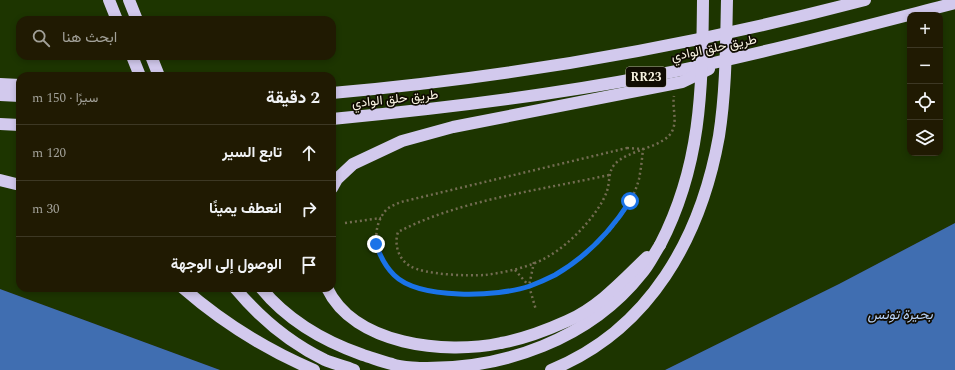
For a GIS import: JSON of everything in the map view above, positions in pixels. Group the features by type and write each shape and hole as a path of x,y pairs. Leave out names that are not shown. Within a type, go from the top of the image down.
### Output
{"highway":[{"path":"109,0 115,16"},
{"path":"129,0 135,16"},
{"path":"264,292 293,321 318,336 340,346 393,365 433,370 466,370 522,358 552,346 572,335 609,308 643,272 674,219 692,160 700,103 703,0"},
{"path":"551,370 574,360 598,345 626,323 661,283 694,225 706,192 719,134 724,91 727,0"},
{"name":"طريق حلق الوادي","path":"336,92 454,81 595,59 758,27 865,0"},
{"name":"طريق حلق الوادي","path":"336,119 512,99 650,76 736,57 955,3"},
{"path":"336,181 353,164 402,141 453,127 682,82 736,57"},
{"path":"134,60 138,72"},
{"path":"152,60 157,72"},
{"path":"0,84 16,85"},
{"path":"0,95 16,96"},
{"path":"0,124 16,125"},
{"path":"0,180 16,184"},
{"path":"329,292 331,297 348,316 371,331 390,338 428,346 461,347 500,344 568,321 587,310 604,298 660,245"},
{"path":"188,292 198,301 253,339 295,362 314,370"},
{"path":"239,292 259,314 301,347 327,360 354,370"}],"path":[{"path":"609,176 501,198 448,212 418,222 398,232 395,240 398,252 410,266 433,272 485,275 514,270 549,256 568,243 594,213 608,190 609,176 614,165 622,159 666,138 673,130 674,90 682,82"},
{"path":"628,148 643,149 639,179 630,201 618,220 580,258 554,275 529,286 472,295 413,287 395,276 382,260 376,244 376,227 388,208 401,202 628,148"},
{"path":"345,223 381,218"},
{"path":"529,286 534,262"},
{"path":"514,270 529,286 536,310"}],"green space":[{"path":"0,0 955,0 955,223 839,284 665,370 220,370 0,289"}],"water":[{"name":"بحيرة تونس","path":"955,223 955,370 665,370 839,284"},
{"path":"0,289 220,370 0,370"}],"route":[{"path":"376,244 382,260 395,276 413,287 437,292 472,295 502,291 529,286 554,275 580,258 598,242 618,220 630,201"}]}
